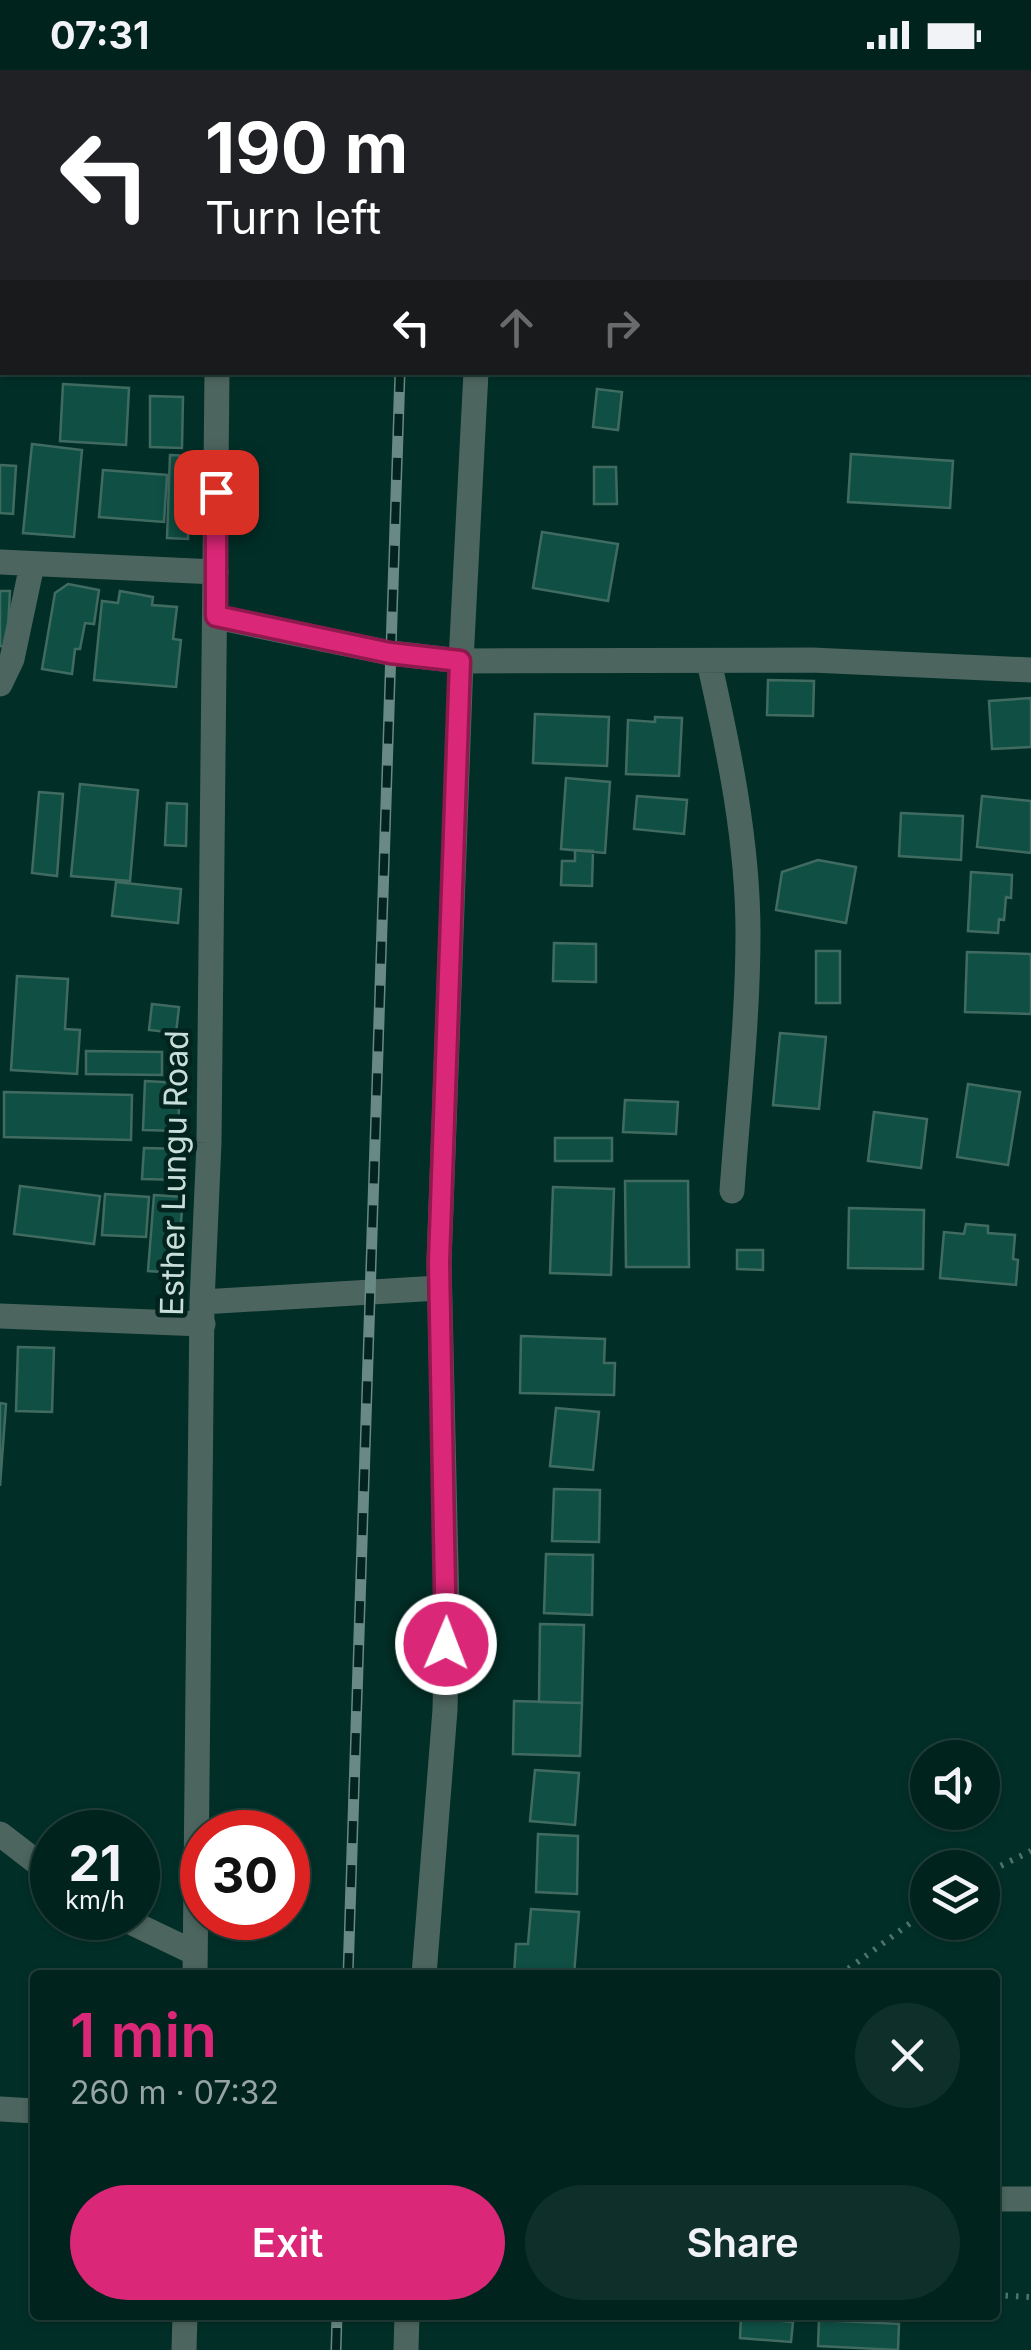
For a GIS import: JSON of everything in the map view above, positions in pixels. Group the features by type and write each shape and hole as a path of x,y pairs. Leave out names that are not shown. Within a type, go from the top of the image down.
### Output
{"street":[{"name":"Esther Lungu Road","path":"195,1964 203,1313 210,1143 217,375"},
{"path":"424,1970 445,1710 448,1610 439,1288 460,661 476,375"},
{"path":"0,562 216,572"},
{"path":"0,684 12,659 32,565"},
{"path":"216,616 390,653 460,661 812,660 1031,670"},
{"path":"709,662 741,833 748,930 732,1191"},
{"path":"0,1316 203,1313 439,1288"},
{"path":"0,1834 30,1857"},
{"path":"157,1940 195,1964"},
{"path":"0,2108 30,2111"},
{"path":"1000,2199 1031,2199"},
{"path":"184,2350 185,2320"},
{"path":"406,2350 407,2320"}],"path":[{"path":"1000,1867 1031,1852"},
{"path":"847,1970 910,1923"},
{"path":"1000,2295 1031,2296"}],"building":[{"path":"63,384 129,388 126,445 60,441"},
{"path":"597,389 622,392 618,430 593,427"},
{"path":"150,396 183,397 182,448 150,447"},
{"path":"32,444 82,450 74,537 23,533"},
{"path":"851,454 953,461 950,508 848,502"},
{"path":"170,455 190,456 188,539 167,538"},
{"path":"0,465 16,466 13,514 0,513"},
{"path":"594,467 616,467 617,504 594,504"},
{"path":"103,470 167,475 164,522 99,517"},
{"path":"542,532 618,544 608,601 533,588"},
{"path":"68,584 99,590 94,624 85,623 80,649 75,649 72,674 42,669 55,593"},
{"path":"0,591 10,591 7,647 0,646"},
{"path":"120,591 153,597 152,605 177,607 173,639 181,640 176,687 94,680 102,601 118,603"},
{"path":"768,680 814,681 813,716 767,715"},
{"path":"1031,698 1031,747 992,749 989,701"},
{"path":"535,714 609,717 607,766 533,763"},
{"path":"655,717 682,718 679,776 626,774 628,720 655,722"},
{"path":"566,778 610,782 605,853 561,849"},
{"path":"80,784 138,790 130,881 71,876"},
{"path":"39,792 63,794 57,876 32,873"},
{"path":"637,796 687,800 684,834 634,829"},
{"path":"982,796 1031,801 1031,853 977,847"},
{"path":"167,803 187,804 186,846 165,845"},
{"path":"901,813 963,816 961,860 899,856"},
{"path":"575,850 593,851 592,886 561,885 562,861 575,861"},
{"path":"818,860 856,867 846,923 776,910 782,872"},
{"path":"971,872 1012,875 1011,898 1006,897 1004,920 999,919 998,933 968,931"},
{"path":"116,882 181,889 178,923 112,916"},
{"path":"554,943 596,944 596,982 553,981"},
{"path":"816,951 840,951 840,1003 816,1003"},
{"path":"967,952 1031,954 1031,1014 965,1012"},
{"path":"17,976 68,979 65,1029 80,1030 77,1074 11,1070"},
{"path":"152,1004 179,1007 176,1033 149,1030"},
{"path":"780,1033 826,1037 819,1109 773,1105"},
{"path":"86,1051 162,1052 162,1075 86,1074"},
{"path":"145,1081 180,1083 178,1131 143,1130"},
{"path":"968,1084 1020,1092 1008,1165 957,1157"},
{"path":"4,1092 132,1095 131,1140 4,1137"},
{"path":"625,1100 678,1102 676,1134 623,1132"},
{"path":"874,1112 927,1119 921,1168 868,1161"},
{"path":"555,1138 612,1138 612,1161 555,1161"},
{"path":"144,1148 183,1149 182,1180 142,1179"},
{"path":"625,1181 688,1181 689,1267 626,1267"},
{"path":"20,1186 100,1196 94,1244 14,1234"},
{"path":"553,1187 614,1189 611,1275 550,1273"},
{"path":"105,1194 149,1197 146,1237 102,1235"},
{"path":"154,1195 183,1197 177,1273 148,1271"},
{"path":"849,1208 924,1210 923,1269 848,1268"},
{"path":"966,1224 988,1226 988,1233 1015,1235 1016,1285 940,1278 944,1232 964,1234"},
{"path":"737,1250 763,1250 763,1270 737,1269"},
{"path":"521,1336 605,1339 604,1363 615,1363 614,1395 520,1393"},
{"path":"18,1347 54,1348 52,1412 16,1411"},
{"path":"0,1403 6,1404 0,1486"},
{"path":"556,1408 599,1412 593,1470 550,1466"},
{"path":"554,1489 600,1490 599,1542 552,1541"},
{"path":"546,1554 593,1555 592,1615 544,1613"},
{"path":"540,1624 584,1625 582,1703 539,1702"},
{"path":"514,1701 582,1703 580,1756 513,1754"},
{"path":"535,1770 579,1773 575,1825 530,1821"},
{"path":"538,1834 578,1836 577,1894 536,1892"},
{"path":"531,1909 579,1912 574,1970 514,1970 516,1944 528,1944"},
{"path":"741,2320 793,2322 791,2342 740,2338"},
{"path":"819,2320 899,2324 898,2350 818,2346"}],"railway":[{"path":"348,1970 400,375"},
{"path":"336,2350 337,2320"}],"route":[{"path":"216,492 216,616 390,653 460,661 439,1262 446,1644"}]}
